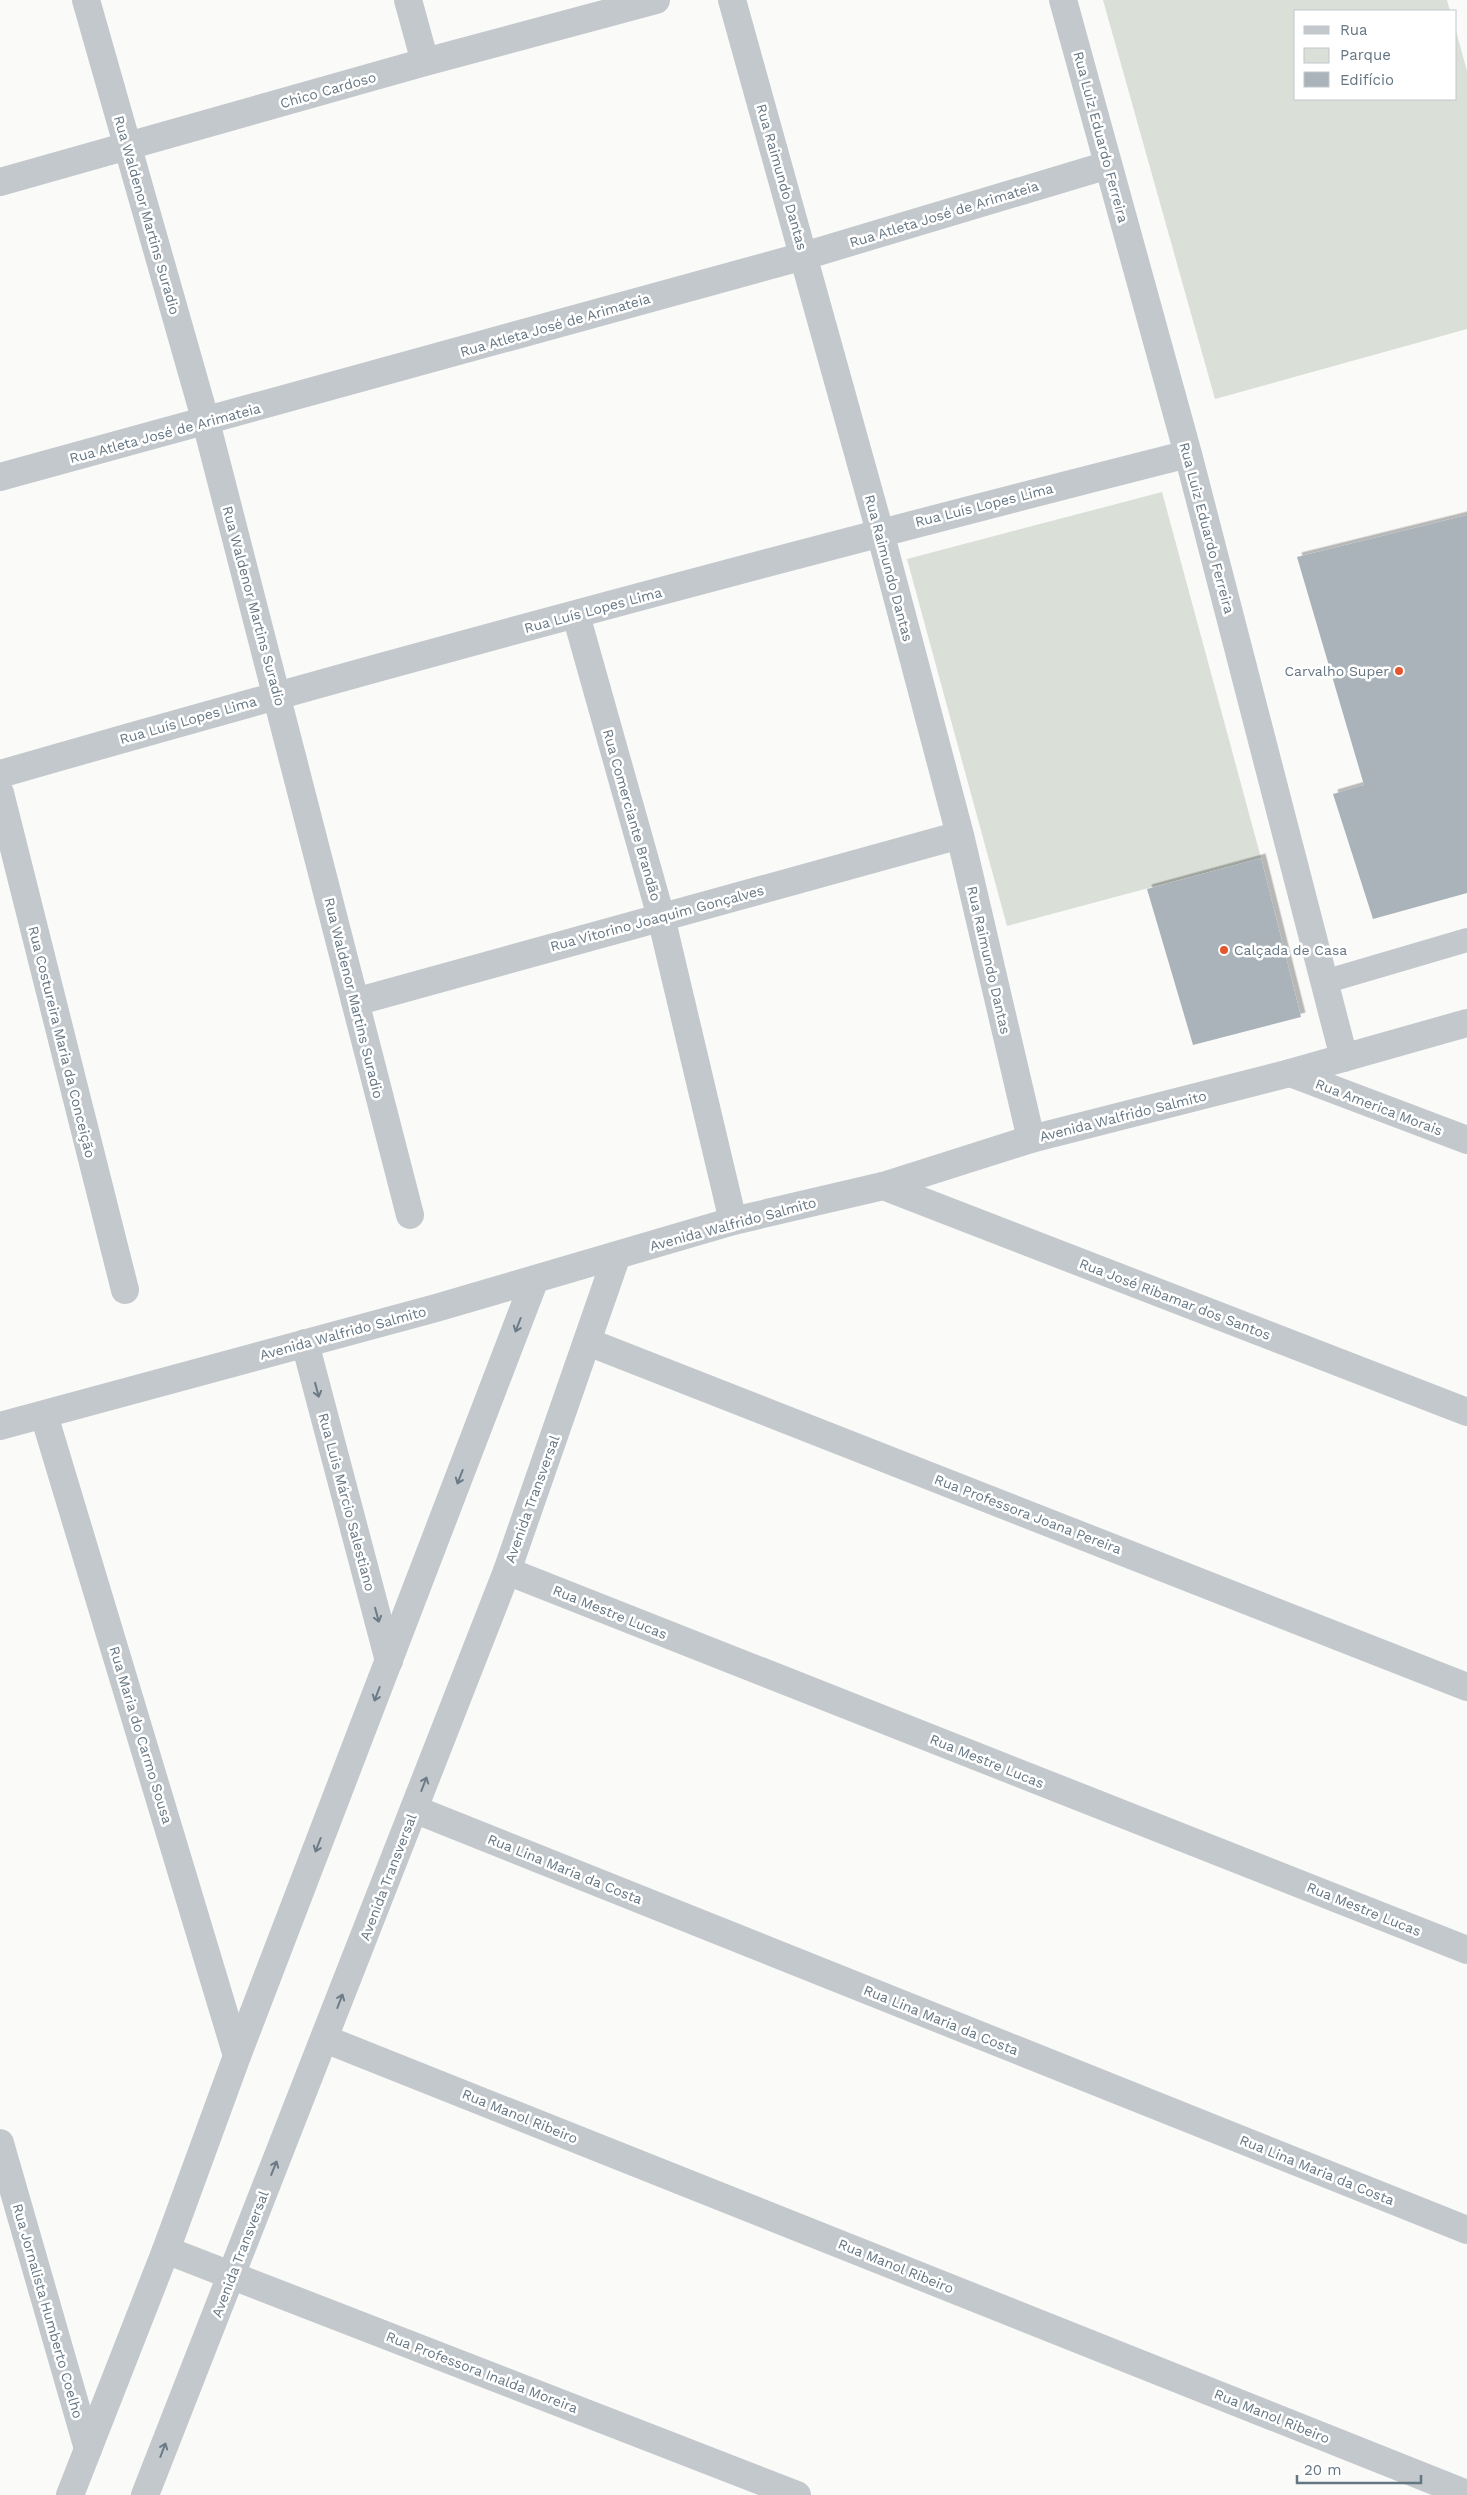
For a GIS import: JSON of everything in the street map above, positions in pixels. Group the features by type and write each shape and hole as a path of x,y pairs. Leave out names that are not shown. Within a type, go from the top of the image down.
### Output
{"street":[{"name":"Rua Waldenor Martins Suradio","path":"86,0 206,422 410,1215"},
{"path":"408,0 425,62"},
{"name":"Chico Cardoso","path":"0,182 425,62 656,0"},
{"name":"Rua Raimundo Dantas","path":"732,0 880,532 960,835 1031,1139"},
{"name":"Rua Luiz Eduardo Ferreira","path":"1063,0 1188,454 1344,1058"},
{"name":"Rua Atleta José de Arimateia","path":"0,477 206,422 804,256 1108,165"},
{"name":"Rua Luís Lopes Lima","path":"0,774 277,695 880,532 1188,454"},
{"name":"Rua Comerciante Brandão","path":"576,615 661,917 733,1221"},
{"name":"Rua Costureira Maria da Conceição","path":"0,793 125,1290"},
{"name":"Rua Vitorino Joaquim Gonçalves","path":"355,1002 960,835"},
{"name":"Avenida Walfrido Salmito","path":"0,1426 536,1279 733,1221 883,1186 1031,1139 1290,1073 1467,1023"},
{"name":"Rua America Morais","path":"1290,1073 1467,1140"},
{"name":"Rua José Ribamar dos Santos","path":"883,1186 1467,1412"},
{"name":"Avenida Transversal","path":"145,2495 506,1571 617,1255"},
{"path":"70,2495 166,2250 236,2056 536,1279"},
{"name":"Rua Professora Joana Pereira","path":"588,1342 1467,1687"},
{"name":"Rua Luis Márcio Salestiano","path":"305,1343 389,1661"},
{"name":"Rua Maria do Carmo Sousa","path":"44,1415 236,2056"},
{"name":"Rua Mestre Lucas","path":"506,1571 1467,1950"},
{"name":"Rua Lina Maria da Costa","path":"414,1809 1467,2230"},
{"name":"Rua Manol Ribeiro","path":"325,2038 1467,2494"},
{"name":"Rua Jornalista Humberto Coelho","path":"0,2143 88,2449"},
{"name":"Rua Professora Inalda Moreira","path":"166,2250 232,2274 797,2495"}],"lane":[{"path":"1324,982 1467,940"}],"green space":[{"path":"1103,0 1447,0 1450,10 1294,10 1294,100 1457,100 1457,35 1467,71 1467,329 1215,399"},
{"path":"1162,492 1261,858 1007,926 907,559"}],"building":[{"name":"Carvalho Super","path":"1467,515 1467,893 1373,919 1333,794 1364,785 1297,557"},
{"path":"1261,858 1301,1017 1193,1045 1147,889"}],"place":[{"name":"Carvalho Super","path":"1399,671"},
{"name":"Calçada de Casa","path":"1224,950"}]}
